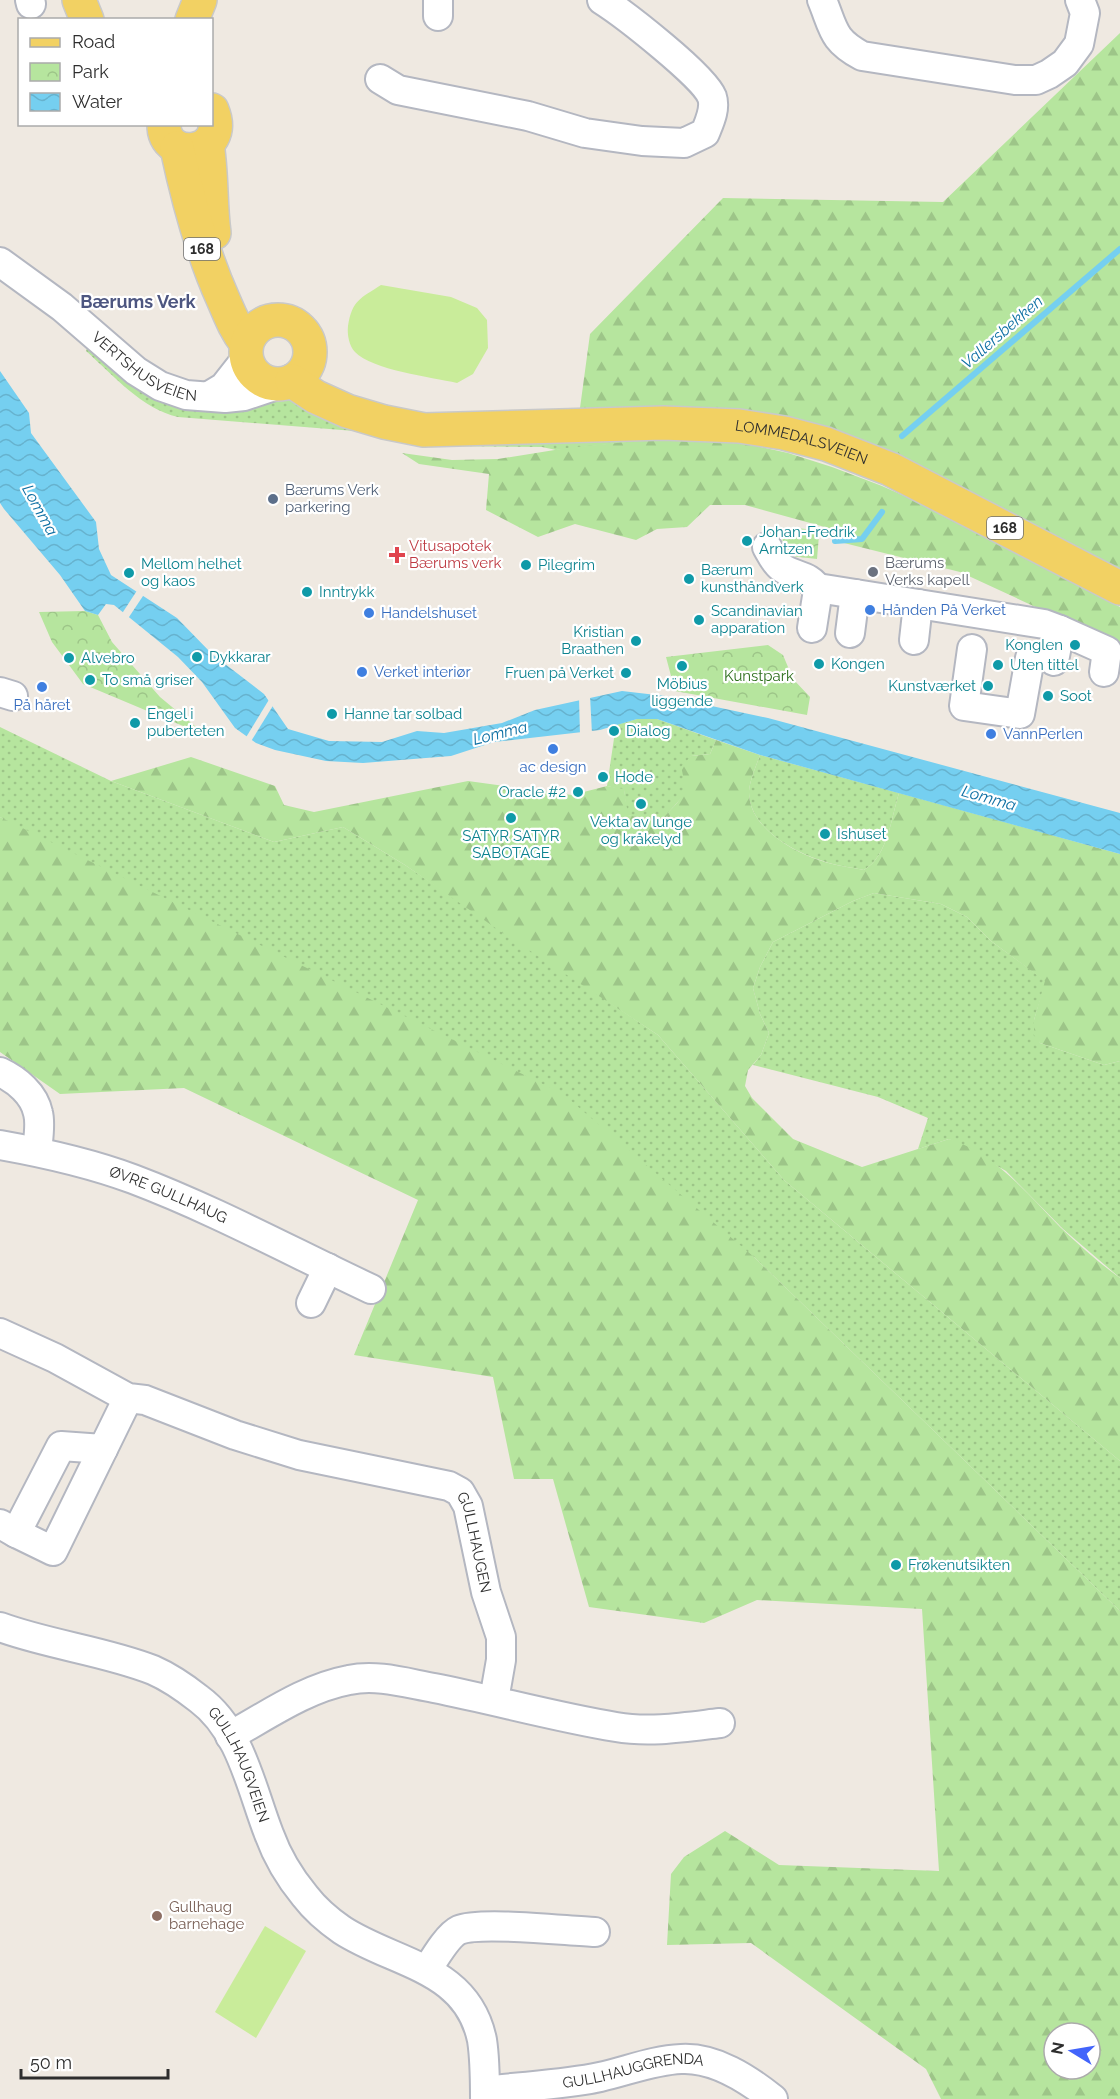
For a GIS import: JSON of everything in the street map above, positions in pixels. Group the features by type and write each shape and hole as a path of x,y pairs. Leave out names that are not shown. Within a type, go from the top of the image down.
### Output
{"main road":[{"path":"76,18 78,0"},
{"path":"78,0 86,18"},
{"path":"193,18 200,0"},
{"path":"210,18 214,0"},
{"name":"168","path":"213,113 216,122 214,134 179,139 195,226 207,263 234,327 252,342 253,373 265,382 286,383"},
{"path":"142,126 148,131 179,139"},
{"name":"168","path":"252,342 278,319 291,322 302,331 308,342"},
{"path":"286,383 301,375 307,365 310,354 308,342"},
{"name":"LOMMEDALSVEIEN","path":"308,342 319,364 347,393 383,410 452,429"},
{"name":"LOMMEDALSVEIEN","path":"286,383 364,417 424,430 663,423 739,426 784,433 826,444 890,469 1120,588"}],"street":[{"path":"380,79 398,90 528,116 585,133 642,141 684,143 705,133 712,115 712,98 692,72 618,10 602,0"},
{"path":"822,0 837,37 845,46 862,56 1015,80 1036,80 1065,63 1079,44 1085,13 1080,0"},
{"name":"VERTSHUSVEIEN","path":"0,262 62,306 136,371 160,386 186,395 225,398 244,396 286,383"},
{"name":"VERTSHUSVEIEN","path":"209,396 224,387 252,342"},
{"path":"767,547 782,569 807,578 818,590 1044,624 1107,651 1104,672"},
{"path":"813,628 818,590"},
{"path":"850,633 855,594"},
{"path":"914,640 918,604"},
{"path":"985,615 964,706 1020,714 1042,660 1060,630"},
{"path":"0,1072 10,1077 30,1094 38,1114 37,1152"},
{"name":"ØVRE GULLHAUG","path":"0,1145 91,1165 134,1179 225,1219 371,1289"},
{"path":"311,1304 328,1269"},
{"path":"0,1333 55,1358 128,1398 103,1449 53,1551 8,1529 61,1446 103,1449"},
{"name":"GULLHAUGEN","path":"128,1398 146,1400 283,1451 429,1481 449,1486 460,1492 468,1506 486,1592 501,1637 501,1660 494,1700"},
{"name":"GULLHAUGVEIEN","path":"0,1627 153,1670 180,1684 202,1701 230,1736 243,1761 280,1860 305,1896 342,1930 427,1970 448,1983 463,2000 476,2021 481,2039 485,2095"},
{"path":"230,1736 308,1694 350,1680 366,1678 387,1679 494,1700 618,1728 652,1729 720,1723"},
{"path":"427,1970 450,1937 458,1930 473,1927 501,1927 595,1932"},
{"name":"GULLHAUGGRENDA","path":"485,2095 599,2088 658,2062 682,2059 709,2062 731,2071 773,2099"}],"green space":[{"path":"1120,33 1120,580 726,415 580,408 590,334 723,198 943,202"},
{"path":"381,285 451,297 477,308 487,320 488,348 473,374 457,383 374,364 355,352 348,333 352,310 358,301"},
{"path":"88,345 177,406 191,409 215,409 283,398 310,404 666,438 556,450 542,447 450,446 397,439 367,432 178,417 152,407 140,399 86,351"},
{"path":"666,438 720,438 788,453 882,486 938,511 1120,607 1120,646 960,572 844,543 832,529 745,505 710,505 687,527 657,529 636,540 575,524 538,537 486,510 489,474 419,464 402,453 452,460 498,459 567,448"},
{"path":"796,528 815,530 819,535 817,559 782,555 783,534"},
{"path":"85,611 98,615 112,642 160,697 207,736 83,684 52,642 39,612"},
{"name":"Kunstpark","path":"768,645 783,655 793,679 810,697 807,715 675,691 666,657"},
{"path":"637,719 657,719 716,740 710,754 691,756 684,795 660,822 627,815 624,790 607,786 616,725"},
{"path":"0,727 111,781 274,842 343,827 405,865 658,1035 784,1180 1120,1461 1120,1611 754,1257 0,817"},
{"path":"716,740 760,755 749,791 756,816 764,827 798,851 827,863 864,870 872,864 888,836 899,793 1120,854 1120,1061 1104,1065 1040,1043 1034,1035 1034,1020 1045,981 991,941 967,917 941,904 874,893 853,901 773,942 760,967 753,988 760,1014 769,1033 761,1055 748,1070 745,1086 752,1098 793,1139 862,1167 949,1139 965,1145 981,1154 1009,1176 1074,1240 1120,1278 1120,1461 784,1180 658,1035 497,929 405,865 343,827 274,842 111,781 191,757 275,786 284,805 314,812 468,781 572,795 607,786 624,789 628,815 660,822 681,798 684,786 681,767 691,756 710,754"},
{"path":"760,755 899,793 888,836 872,864 864,870 828,863 786,844 764,827 751,804 749,791"},
{"path":"0,817 563,1094 754,1257 1120,1611 1120,2099 941,2099 926,2069 751,1943 667,1945 671,1874 684,1857 725,1831 779,1865 939,1871 922,1609 757,1600 704,1623 589,1607 553,1479 514,1479 493,1377 354,1355 418,1200 184,1088 60,1094 0,1052"},
{"path":"874,893 941,904 967,917 991,941 1046,981 1034,1020 1040,1043 1104,1065 1120,1061 1120,1278 1063,1229 1006,1171 949,1139 918,1149 928,1118 878,1097 753,1065 761,1055 769,1033 760,1014 753,988 760,967 773,942 853,901"},
{"path":"265,1926 306,1951 256,2038 215,2012"}],"water":[{"name":"Lomma","path":"0,371 29,413 31,433 96,522 99,549 111,575 177,618 212,654 264,694 288,729 329,741 382,742 417,731 444,733 502,723 535,710 622,691 665,696 768,718 1120,813 1120,854 760,755 657,719 637,719 600,730 494,742 451,756 363,763 326,761 275,750 256,743 235,728 202,682 178,657 114,605 106,604 98,615 85,611 60,575 4,509 0,503"}],"pier":[{"path":"138,589 145,593 127,620 121,615"},
{"path":"590,695 592,734 580,735 579,697"},
{"path":"270,698 274,704 250,743 245,739"}],"waterway":[{"name":"Vallersbekken","path":"902,436 1120,249"},
{"name":"Vallersbekken","path":"835,541 862,539 882,512"}],"place":[{"name":"Bærums Verk parkering","path":"273,499"},
{"name":"Johan-Fredrik Arntzen","path":"747,541"},
{"name":"Vitusapotek Bærums verk","path":"397,555"},
{"name":"Pilegrim","path":"526,565"},
{"name":"Bærums Verks kapell","path":"873,572"},
{"name":"Mellom helhet og kaos","path":"129,573"},
{"name":"Bærum kunsthåndverk","path":"689,579"},
{"name":"Inntrykk","path":"307,592"},
{"name":"Hånden På Verket","path":"870,610"},
{"name":"Handelshuset","path":"369,613"},
{"name":"Scandinavian apparation","path":"699,620"},
{"name":"Kristian Braathen","path":"636,641"},
{"name":"Konglen","path":"1075,645"},
{"name":"Dykkarar","path":"197,657"},
{"name":"Alvebro","path":"69,658"},
{"name":"Kongen","path":"819,664"},
{"name":"Uten tittel","path":"998,665"},
{"name":"Möbius liggende","path":"682,666"},
{"name":"Verket interiør","path":"362,672"},
{"name":"Fruen på Verket","path":"626,673"},
{"name":"To små griser","path":"90,680"},
{"name":"Kunstværket","path":"988,686"},
{"name":"På håret","path":"42,687"},
{"name":"Soot","path":"1048,696"},
{"name":"Hanne tar solbad","path":"332,714"},
{"name":"Engel i puberteten","path":"135,723"},
{"name":"Dialog","path":"614,731"},
{"name":"VannPerlen","path":"991,734"},
{"name":"ac design","path":"553,749"},
{"name":"Hode","path":"603,777"},
{"name":"Oracle #2","path":"578,792"},
{"name":"Vekta av lunge og kråkelyd","path":"641,804"},
{"name":"SATYR SATYR SABOTAGE","path":"511,818"},
{"name":"Ishuset","path":"825,834"},
{"name":"Frøkenutsikten","path":"896,1565"},
{"name":"Gullhaug barnehage","path":"157,1916"}],"district":[{"name":"Bærums Verk","path":"138,301"}]}
